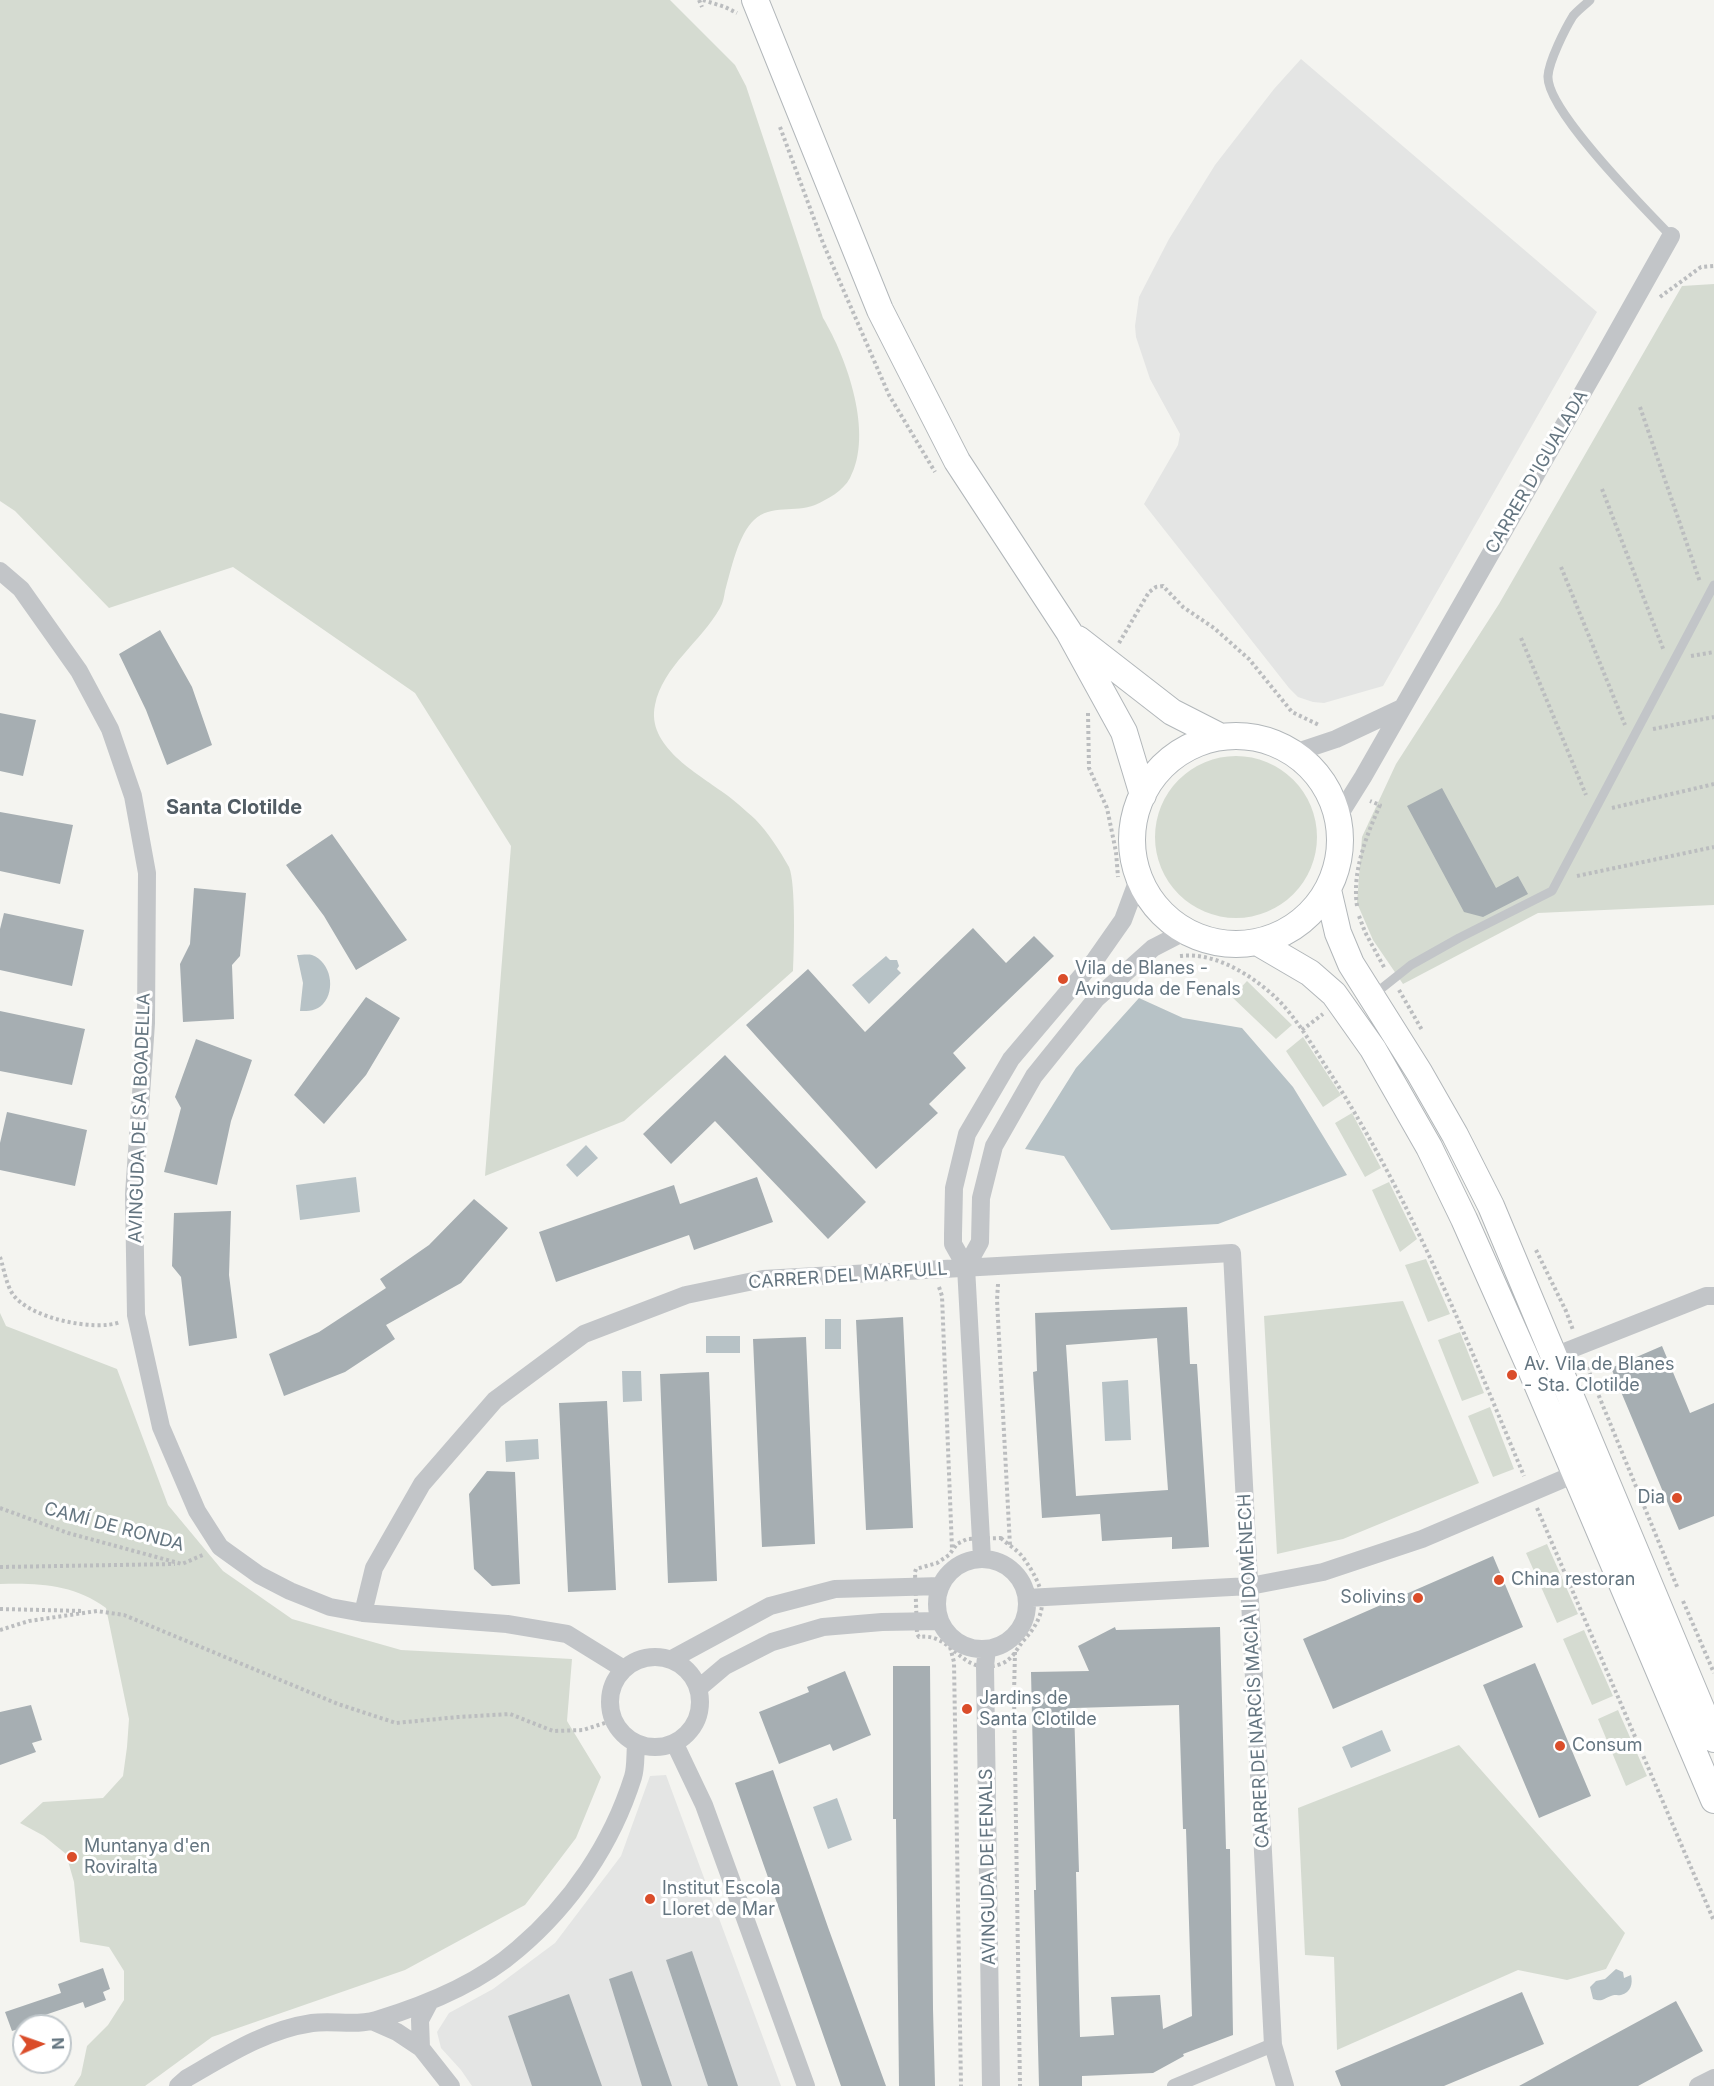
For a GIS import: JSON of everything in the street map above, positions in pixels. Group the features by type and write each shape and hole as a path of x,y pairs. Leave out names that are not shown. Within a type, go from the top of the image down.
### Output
{"main road":[{"path":"755,0 880,310 957,461 1069,632 1124,732 1143,795"},
{"path":"1069,632 1172,712 1221,737"},
{"path":"1221,737 1255,737 1294,753 1319,777 1329,792 1338,817 1339,859 1328,890 1316,907 1294,927 1257,942 1232,944 1216,942 1186,931 1171,921 1129,879 1135,863 1132,840 1135,816 1153,777 1174,756 1192,746 1221,737"},
{"path":"1328,890 1338,933 1351,964 1419,1072 1455,1135 1491,1206 1714,1739"},
{"path":"1257,942 1298,965 1324,984 1349,1013 1373,1049 1429,1148 1464,1219 1714,1800"}],"street":[{"name":"CARRER D'IGUALADA","path":"1338,817 1671,236"},
{"name":"AVINGUDA DE SA BOADELLA","path":"0,570 21,590 79,671 110,729 133,796 147,873 146,1023 134,1194 136,1315 161,1427 197,1511 220,1547 259,1575 290,1591 330,1607 363,1613 507,1624 567,1634 622,1668"},
{"path":"1294,753 1336,739 1402,708"},
{"path":"982,1558 966,1267 953,1244 954,1188 968,1134 1011,1059 1095,960 1123,920 1129,879"},
{"path":"966,1267 980,1242 981,1198 994,1146 1034,1076 1096,999 1153,948 1186,931"},
{"name":"CARRER DEL MARFULL","path":"363,1613 374,1568 422,1484 495,1400 584,1334 686,1294 763,1279 1232,1253"},
{"name":"CARRER DE NARCÍS MACIÀ I DOMÈNECH","path":"1232,1253 1273,2046 1285,2086"},
{"path":"1554,1356 1706,1296 1714,1296"},
{"path":"1034,1598 1250,1586 1334,1569 1422,1539 1575,1474"},
{"path":"982,1558 1001,1563 1017,1574 1034,1598 1022,1626 986,1658 948,1634 940,1621 937,1610 940,1586 947,1575 957,1566 969,1560 982,1558"},
{"path":"672,1659 688,1671 699,1688 701,1706 692,1730 675,1744 653,1749 636,1745 611,1721 609,1694 622,1668 644,1657 672,1659 770,1606 835,1589 940,1586"},
{"path":"699,1688 725,1666 772,1642 823,1627 882,1622 940,1621"},
{"name":"AVINGUDA DE FENALS","path":"986,1658 991,2086"},
{"path":"675,1744 704,1805 806,2086"},
{"path":"178,2086 187,2078 258,2038 312,2024 372,2021 429,2003 474,1979 517,1950 560,1908 589,1870 611,1831 633,1776 636,1745"},
{"path":"421,2048 420,2020 429,2003"},
{"path":"372,2021 397,2032 421,2048 451,2086"},
{"path":"1174,2086 1273,2046"},
{"path":"1698,2086 1714,2078"}],"lane":[{"path":"1590,0 1574,16 1554,55 1548,77 1556,104 1620,184 1671,236"},
{"path":"1372,997 1411,965 1552,891 1714,585"},
{"path":"1701,610 1714,607"}],"path":[{"path":"699,0 702,7"},
{"path":"1654,301 1701,267 1714,266"},
{"path":"1640,407 1706,600"},
{"path":"1602,489 1670,667"},
{"path":"1561,567 1634,736 1714,717"},
{"path":"1521,638 1593,812 1714,784"},
{"path":"1088,710 1089,768 1107,808 1116,852 1129,879"},
{"path":"1558,880 1714,847"},
{"path":"1175,957 1182,955 1204,957 1235,967 1274,996 1302,1030 1346,1098 1387,1170 1448,1294 1714,1921"},
{"path":"0,1257 13,1294 30,1310 59,1320 111,1325 136,1315"},
{"path":"932,1280 939,1287 942,1296 952,1551"},
{"path":"1001,1280 998,1284 997,1300 1010,1546"},
{"name":"CAMÍ DE RONDA","path":"0,1508 68,1533 182,1564 220,1547"},
{"path":"1001,1538 1010,1546 1021,1554 1041,1587 1034,1598 1038,1622 1007,1661 1000,1664 986,1658 967,1663 950,1647 930,1636 919,1637 917,1634 916,1569 937,1563 957,1544 967,1539 1001,1538"},
{"path":"0,1567 182,1564"},
{"path":"0,1609 97,1611 124,1615 338,1704 396,1723 510,1714 553,1731 583,1730 611,1721"},
{"path":"0,1630 29,1621 97,1611"},
{"path":"950,1647 954,1662 962,2086"},
{"path":"1015,1652 1020,2086"}],"shaded area":[{"path":"0,0 670,0 735,65 746,86 823,318 841,354 848,375 858,419 857,460 847,483 830,497 807,507 768,512 748,526 736,553 721,606 674,666 659,691 654,720 658,733 666,746 688,767 755,819 774,842 789,867 794,902 793,971 624,1121 485,1176 511,846 415,693 233,567 109,608 15,511 0,501"},
{"path":"1301,59 1597,312 1383,686 1324,703 1298,697 1289,688 1144,504 1178,445 1180,434 1150,379 1136,337 1135,326 1139,297 1169,239 1215,165 1274,89"},
{"path":"1714,284 1714,905 1538,913 1403,984 1373,940 1357,903 1362,837 1396,764 1499,604 1682,286"},
{"path":"1236,756 1267,762 1293,780 1311,806 1317,837 1311,868 1293,894 1267,912 1236,918 1205,912 1179,894 1161,868 1155,837 1161,806 1179,780 1205,762"},
{"path":"297,955 312,955 318,959 324,964 330,977 327,998 321,1006 309,1011 300,1011 303,983"},
{"path":"886,956 890,960 897,960 899,966 897,969 901,973 869,1004 852,985"},
{"path":"1247,981 1292,1025 1276,1039 1232,997"},
{"path":"1139,998 1183,1018 1242,1028 1293,1087 1347,1175 1218,1224 1111,1230 1064,1156 1025,1149 1076,1068"},
{"path":"1303,1037 1341,1095 1323,1107 1286,1051"},
{"path":"1352,1113 1381,1168 1365,1177 1335,1123"},
{"path":"586,1145 598,1158 577,1177 566,1165"},
{"path":"356,1177 360,1212 300,1220 296,1185"},
{"path":"1389,1182 1417,1239 1400,1252 1372,1190"},
{"path":"1426,1259 1450,1314 1428,1322 1405,1265"},
{"path":"1403,1301 1479,1483 1343,1539 1277,1554 1264,1316"},
{"path":"0,1313 6,1326 117,1369 168,1505 223,1571 292,1619 401,1650 572,1659 567,1721 601,1777 576,1838 525,1905 405,1970 212,2037 145,2086 74,2086 81,2075 87,2046 108,2025 124,2000 124,1971 109,1947 80,1942 74,1882 66,1854 44,1836 20,1823 43,1802 103,1798 123,1776 129,1719 106,1608 81,1594 55,1587 0,1584"},
{"path":"825,1319 841,1319 841,1349 825,1349"},
{"path":"1460,1332 1484,1393 1462,1401 1438,1340"},
{"path":"706,1336 740,1336 740,1353 706,1353"},
{"path":"622,1371 641,1371 642,1401 623,1402"},
{"path":"1128,1380 1131,1440 1105,1441 1102,1382"},
{"path":"1490,1407 1514,1469 1493,1477 1468,1416"},
{"path":"538,1439 539,1459 506,1462 505,1441"},
{"path":"1547,1544 1578,1614 1557,1623 1526,1553"},
{"path":"1584,1630 1613,1696 1592,1705 1563,1639"},
{"path":"1618,1710 1647,1776 1626,1786 1598,1719"},
{"path":"1382,1730 1391,1751 1351,1768 1342,1747"},
{"path":"1459,1745 1625,1933 1606,1969 1567,1980 1518,1970 1337,2050 1334,1957 1305,1955 1298,1808"},
{"name":"Institut Escola Lloret de Mar","path":"666,1775 781,2086 472,2086 441,2048 437,2032 449,2013 493,1989 555,1943 621,1856 650,1776"},
{"path":"837,1798 852,1840 828,1849 813,1807"},
{"path":"1616,1969 1623,1972 1624,1978 1631,1975 1629,1990 1624,1994 1613,1995 1601,2000 1593,1999 1590,1987 1596,1981 1605,1979"}],"building":[{"path":"160,630 192,687 212,745 167,765 146,710 119,654"},
{"path":"0,713 36,720 23,776 0,771"},
{"path":"1442,788 1496,888 1518,876 1528,894 1483,917 1464,912 1407,806"},
{"path":"0,812 73,825 60,884 0,871"},
{"path":"332,834 407,940 356,970 324,916 286,865"},
{"path":"194,888 246,893 240,956 232,965 234,1019 183,1022 180,964 190,944"},
{"path":"4,913 84,930 72,986 0,970 0,929"},
{"path":"973,928 1006,963 1034,936 1054,956 953,1053 966,1068 929,1104 938,1113 876,1169 746,1025 808,969 865,1032"},
{"path":"366,997 400,1018 366,1075 324,1124 294,1095"},
{"path":"0,1011 85,1029 72,1085 0,1071"},
{"path":"196,1039 252,1060 231,1121 217,1185 164,1172 181,1108 175,1097"},
{"path":"725,1055 866,1202 828,1239 715,1121 671,1164 643,1134"},
{"path":"7,1112 87,1130 75,1186 0,1170 0,1143"},
{"path":"757,1177 773,1222 694,1250 689,1235 556,1282 539,1232 674,1185 680,1204"},
{"path":"474,1199 508,1228 461,1283 386,1325 395,1339 345,1372 284,1396 269,1354 319,1332 386,1288 380,1279 429,1245"},
{"path":"231,1211 229,1275 237,1338 189,1346 181,1277 172,1266 174,1213"},
{"path":"1187,1307 1190,1364 1197,1364 1209,1547 1172,1549 1172,1537 1102,1541 1100,1514 1042,1518 1033,1372 1037,1371 1035,1313","holes":["1157,1338 1168,1490 1076,1496 1066,1345"]},
{"path":"903,1317 913,1528 866,1530 856,1320"},
{"path":"806,1337 815,1544 762,1547 753,1339"},
{"path":"1662,1346 1690,1413 1714,1403 1714,1516 1679,1530 1611,1368"},
{"path":"709,1372 717,1581 668,1583 660,1374"},
{"path":"607,1401 616,1590 568,1592 559,1403"},
{"path":"487,1471 515,1472 520,1584 492,1586 474,1569 469,1494"},
{"path":"1493,1556 1523,1627 1333,1709 1303,1639"},
{"path":"1115,1627 1116,1630 1220,1627 1226,1849 1230,1849 1233,2035 1183,2054 1184,2056 1153,2073 1082,2076 1082,2086 1039,2086 1031,1672 1089,1671 1078,1646","holes":["1179,1705 1183,1829 1186,1829 1192,2016 1163,2029 1160,1995 1111,1997 1114,2035 1080,2037 1076,1872 1079,1872 1074,1708"]},
{"path":"1535,1663 1591,1796 1539,1818 1483,1685"},
{"path":"893,1666 930,1666 935,2086 899,2086 896,1819 893,1819"},
{"path":"845,1671 871,1735 833,1751 830,1744 779,1764 759,1712 809,1692 807,1687"},
{"path":"31,1705 42,1740 32,1743 36,1752 0,1765 0,1712"},
{"path":"773,1770 886,2086 841,2086 735,1783"},
{"path":"692,1951 738,2086 708,2086 666,1960"},
{"path":"103,1968 110,1989 103,1992 106,2000 85,2008 83,2002 48,2014 12,2014 12,2031 5,2012 61,1993 58,1984"},
{"path":"632,1971 672,2086 642,2086 609,1979"},
{"path":"1522,1992 1544,2044 1444,2086 1341,2086 1335,2071"},
{"path":"569,1994 602,2086 532,2086 508,2016"},
{"path":"1676,2001 1703,2051 1638,2086 1519,2086"}],"place":[{"name":"Vila de Blanes - Avinguda de Fenals","path":"1063,979"},
{"name":"Av. Vila de Blanes - Sta. Clotilde","path":"1512,1375"},
{"name":"Dia","path":"1677,1498"},
{"name":"China restoran","path":"1499,1580"},
{"name":"Solivins","path":"1418,1598"},
{"name":"Jardins de Santa Clotilde","path":"967,1709"},
{"name":"Consum","path":"1560,1746"},
{"name":"Muntanya d'en Roviralta","path":"72,1857"},
{"name":"Institut Escola Lloret de Mar","path":"650,1899"}],"district":[{"name":"Santa Clotilde","path":"234,808"}]}
